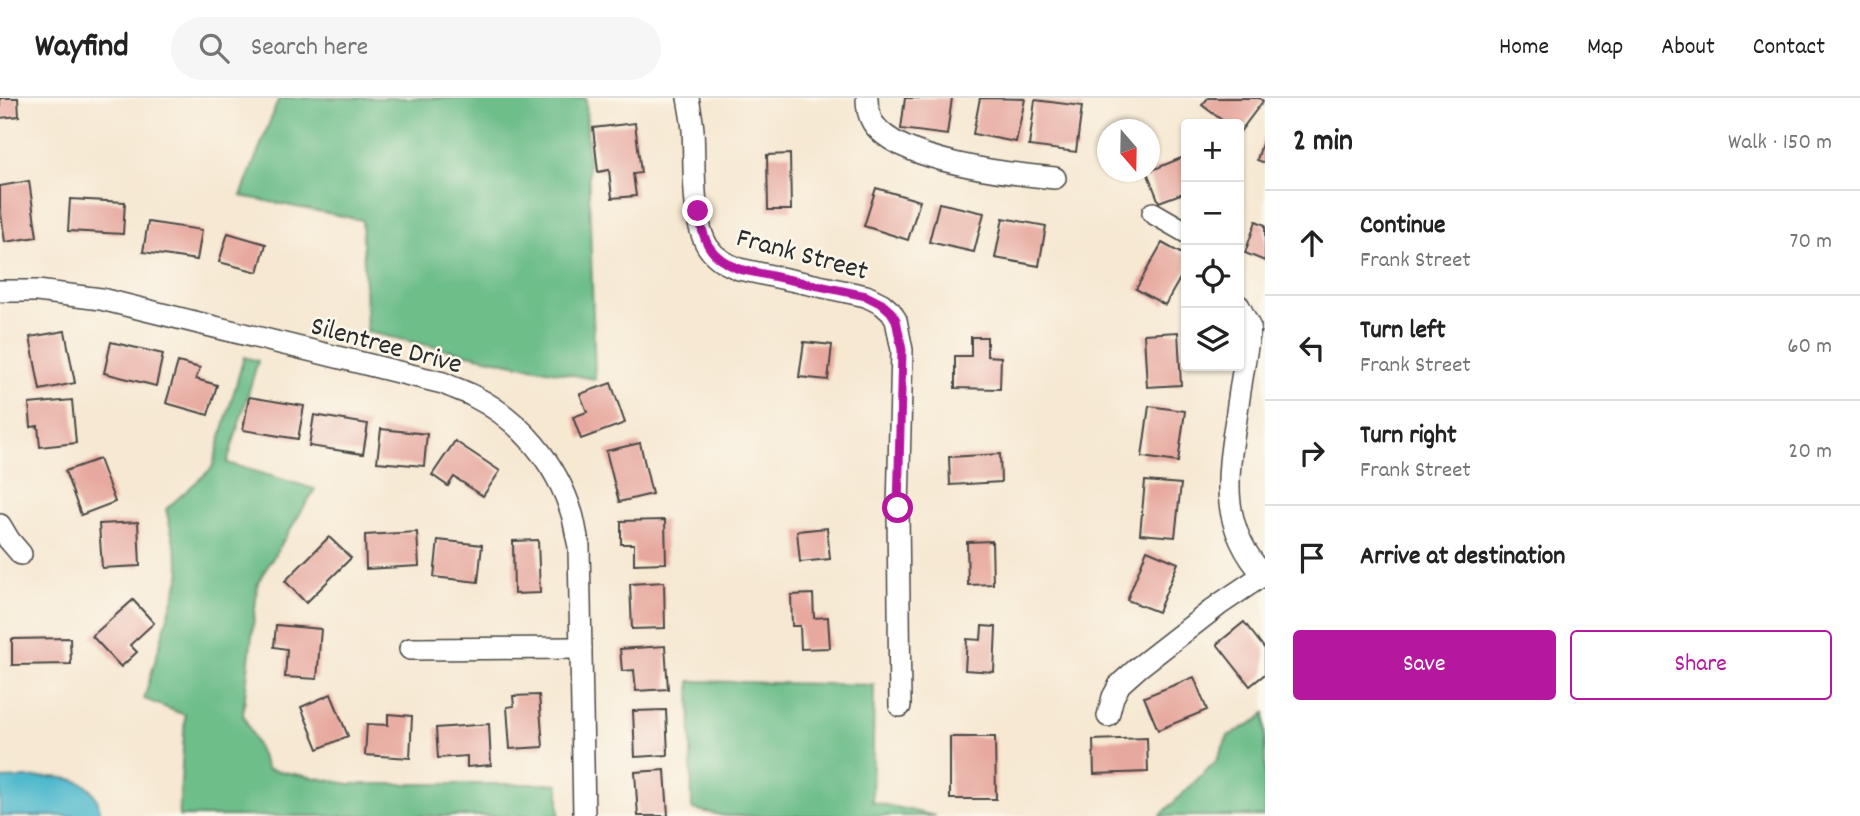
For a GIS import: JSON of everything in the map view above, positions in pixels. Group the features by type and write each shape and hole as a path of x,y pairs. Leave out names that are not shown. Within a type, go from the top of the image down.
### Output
{"street":[{"name":"Frank Street","path":"688,98 702,235 716,256 739,269 866,296 882,304 896,320 902,350 898,508 900,706"},
{"path":"867,98 867,111 874,124 889,139 919,152 978,169 1055,178"},
{"path":"1153,213 1181,229"},
{"name":"Silentree Drive","path":"0,291 37,291 101,299 443,383 482,401 522,431 560,483 572,513 579,546 584,816"},
{"path":"1108,716 1113,697 1121,684 1139,667 1220,604 1264,576 1248,556 1238,536 1228,494 1229,463 1257,328 1241,308"},
{"path":"0,525 21,554"},
{"path":"410,649 581,648"}],"green space":[{"path":"279,98 586,98 595,379 367,332 362,220 241,196"},
{"path":"244,357 258,361 227,463 315,489 258,582 243,714 267,769 349,784 559,784 559,816 179,816 185,715 144,699 181,572 166,509 212,468"},
{"path":"690,681 874,685 872,802 936,816 725,816 692,809"},
{"path":"1265,713 1265,816 1160,816 1217,760 1228,736 1258,720"}],"water":[{"path":"55,777 81,782 87,786 96,798 101,816 0,816 0,779"}],"building":[{"path":"0,98 18,98 19,116 0,118"},
{"path":"905,98 952,98 947,135 901,129"},
{"path":"980,98 1025,99 1016,142 973,134"},
{"path":"1208,98 1259,98 1263,101 1244,126 1244,119 1220,119 1202,105"},
{"path":"1035,100 1082,106 1076,152 1029,146"},
{"path":"635,123 641,173 633,174 636,196 612,198 609,170 598,172 593,128"},
{"path":"1265,138 1265,163 1257,160"},
{"path":"790,154 791,210 768,210 767,155"},
{"path":"1181,158 1181,194 1159,202 1151,182 1160,182 1160,167"},
{"path":"29,181 37,237 5,242 0,186"},
{"path":"876,188 920,201 908,240 864,226"},
{"path":"70,199 125,202 123,234 68,231"},
{"path":"939,203 984,213 974,252 929,242"},
{"path":"1003,218 1046,226 1039,266 995,258"},
{"path":"1256,221 1265,225 1265,261 1245,253"},
{"path":"148,222 202,230 197,260 143,252"},
{"path":"228,233 266,244 258,272 219,262"},
{"path":"1162,243 1181,253 1181,277 1165,305 1136,289"},
{"path":"65,331 75,383 40,390 30,337"},
{"path":"1178,332 1181,385 1147,387 1144,334"},
{"path":"971,337 987,337 987,356 1001,357 1000,389 955,388 955,356 971,356"},
{"path":"111,342 163,354 156,386 104,373"},
{"path":"804,342 832,345 828,380 799,377"},
{"path":"178,362 200,368 196,379 217,385 208,415 166,403"},
{"path":"611,383 625,423 581,439 573,417 587,412 580,394"},
{"path":"249,397 304,406 298,439 243,430"},
{"path":"72,400 76,443 40,447 38,426 31,427 29,404"},
{"path":"1149,406 1185,411 1178,462 1142,457"},
{"path":"314,415 368,424 363,454 309,446"},
{"path":"381,429 427,434 424,466 377,462"},
{"path":"455,441 500,471 483,496 454,477 448,486 432,475"},
{"path":"640,443 652,494 619,502 606,451"},
{"path":"1000,454 1001,482 950,485 949,457"},
{"path":"99,459 115,502 81,515 65,471"},
{"path":"1145,481 1181,484 1175,537 1140,534"},
{"path":"665,520 666,563 634,564 634,544 621,544 621,521"},
{"path":"138,522 140,566 102,568 99,524"},
{"path":"827,528 830,559 800,562 797,531"},
{"path":"417,532 419,566 366,569 365,535"},
{"path":"329,537 351,558 306,603 285,581"},
{"path":"438,540 482,545 478,582 434,577"},
{"path":"538,540 540,593 514,594 513,541"},
{"path":"992,541 993,584 968,585 967,542"},
{"path":"1147,550 1178,563 1158,612 1127,600"},
{"path":"664,582 665,628 632,629 630,584"},
{"path":"813,594 814,618 828,617 830,648 801,649 800,626 792,626 791,595"},
{"path":"133,600 154,623 130,645 137,652 121,667 92,636"},
{"path":"1244,622 1265,649 1265,674 1250,686 1217,644"},
{"path":"276,625 321,629 317,679 285,677 287,649 274,647"},
{"path":"982,626 996,627 994,672 965,670 967,639 981,640"},
{"path":"70,638 71,664 12,665 12,639"},
{"path":"665,646 668,689 636,691 634,670 622,671 620,649"},
{"path":"1194,677 1207,710 1158,730 1144,697"},
{"path":"331,694 348,736 318,749 301,707"},
{"path":"539,695 543,747 510,749 507,707 514,706 513,696"},
{"path":"666,710 668,755 635,757 633,711"},
{"path":"388,714 412,716 410,758 365,755 367,724 388,725"},
{"path":"489,724 491,765 467,767 467,756 438,758 436,728"},
{"path":"950,737 995,737 996,799 950,799"},
{"path":"1147,738 1148,772 1094,774 1093,740"},
{"path":"665,770 668,816 638,816 635,772"}],"route":[{"path":"698,211 702,235 708,247 725,263 739,269 866,296 891,312 896,320 902,350 898,508"}]}
